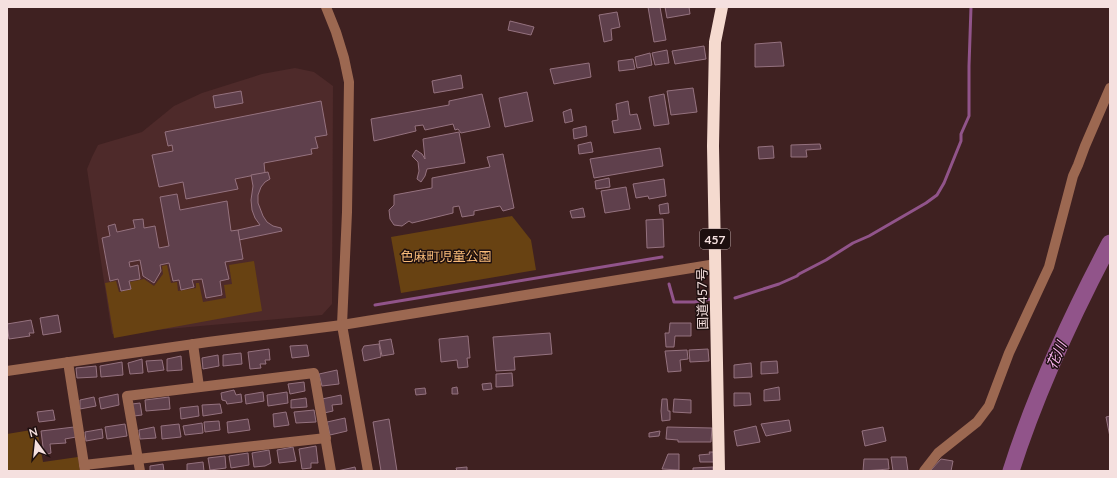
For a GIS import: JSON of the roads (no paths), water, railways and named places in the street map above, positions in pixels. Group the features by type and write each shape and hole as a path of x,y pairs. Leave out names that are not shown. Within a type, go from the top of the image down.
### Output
{"highway":[{"name":"国道457号","path":"719,471 713,146 715,42 722,7"}],"street":[{"path":"326,7 344,58 349,82 347,212 342,325 368,471"},
{"path":"924,471 938,453 977,422 989,406 1009,353 1048,267 1073,176 1110,88"},
{"path":"7,371 192,344 342,325 716,264"},
{"path":"192,344 199,388"},
{"path":"68,362 85,468 138,459 326,438"},
{"path":"140,471 127,396 314,373 331,471"}],"waterway":[{"path":"735,298 779,284 797,276 853,243 869,236 937,195 944,183 961,141 961,134 969,116 971,7"},
{"name":"花川","path":"1011,471 1032,412 1055,355 1110,243"},
{"path":"375,305 662,257"},
{"path":"669,284 674,302 694,302 711,299"}],"park label":[{"name":"色麻町児童公園","path":"446,256"}]}
